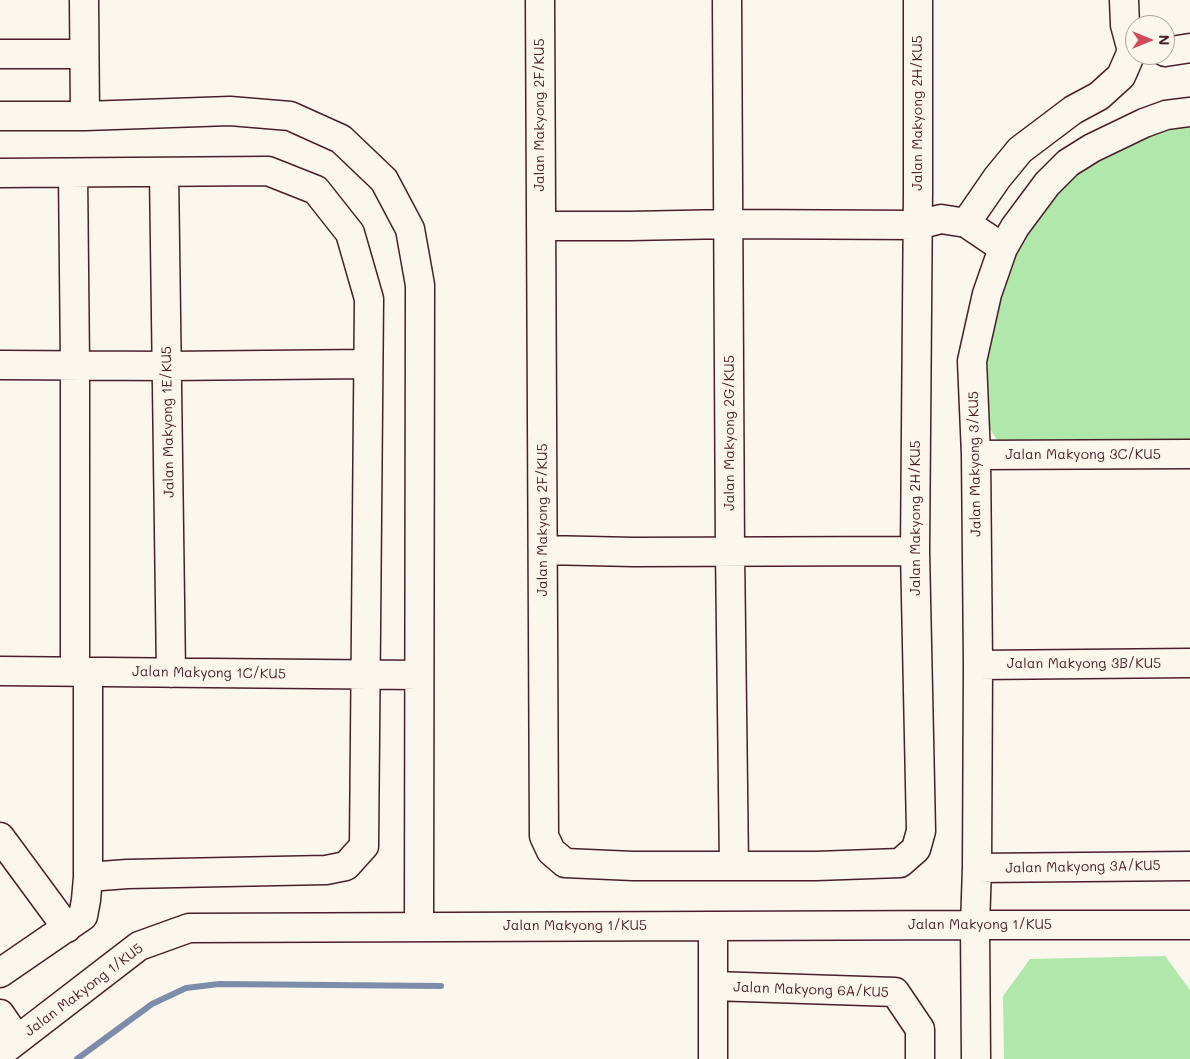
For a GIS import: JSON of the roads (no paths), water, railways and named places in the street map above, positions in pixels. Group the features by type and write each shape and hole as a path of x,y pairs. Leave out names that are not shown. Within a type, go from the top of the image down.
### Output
{"street":[{"path":"84,0 85,116"},
{"name":"Jalan Makyong 2F/KU5","path":"540,0 544,836 551,851 565,863 632,866 734,866"},
{"name":"Jalan Makyong 2G/KU5","path":"727,0 734,866"},
{"name":"Jalan Makyong 2H/KU5","path":"734,866 900,863 916,849 921,831 915,551 918,0"},
{"path":"1124,0 1125,25"},
{"path":"1175,50 1190,48"},
{"path":"0,54 84,54"},
{"path":"966,223 997,178 1020,150 1072,110 1100,96 1121,76 1126,65"},
{"path":"0,116 85,116 230,111 290,116 341,139 384,180 410,229 420,285 419,927"},
{"name":"Jalan Makyong 3/KU5","path":"976,1059 975,924 978,665 976,455 972,361 987,294 1003,248 1015,228 1047,184 1068,164 1092,148 1144,123 1166,115 1190,112"},
{"name":"Jalan Makyong 1E/KU5","path":"164,172 171,673"},
{"path":"0,173 268,172 316,190 350,232 369,299 364,846 346,866 326,870 127,874 88,877"},
{"path":"0,973 83,916 86,900 88,877 81,672 73,173"},
{"path":"541,226 729,224 918,225 941,219 966,223 1003,248"},
{"path":"0,365 368,364"},
{"name":"Jalan Makyong 3C/KU5","path":"976,455 1190,454"},
{"path":"543,550 634,552 915,551"},
{"name":"Jalan Makyong 3B/KU5","path":"978,665 1190,663"},
{"name":"Jalan Makyong 1C/KU5","path":"0,671 419,675"},
{"path":"0,837 67,928"},
{"name":"Jalan Makyong 3A/KU5","path":"976,868 1190,866"},
{"name":"Jalan Makyong 1/KU5","path":"9,1046 139,946 189,928 975,924 1190,925"},
{"path":"713,926 713,1059"},
{"name":"Jalan Makyong 6A/KU5","path":"713,986 895,992 920,1029 920,1059"},
{"path":"0,1014 9,1046"}],"waterway":[{"path":"77,1059 152,1004 186,988 219,984 441,986"}]}
